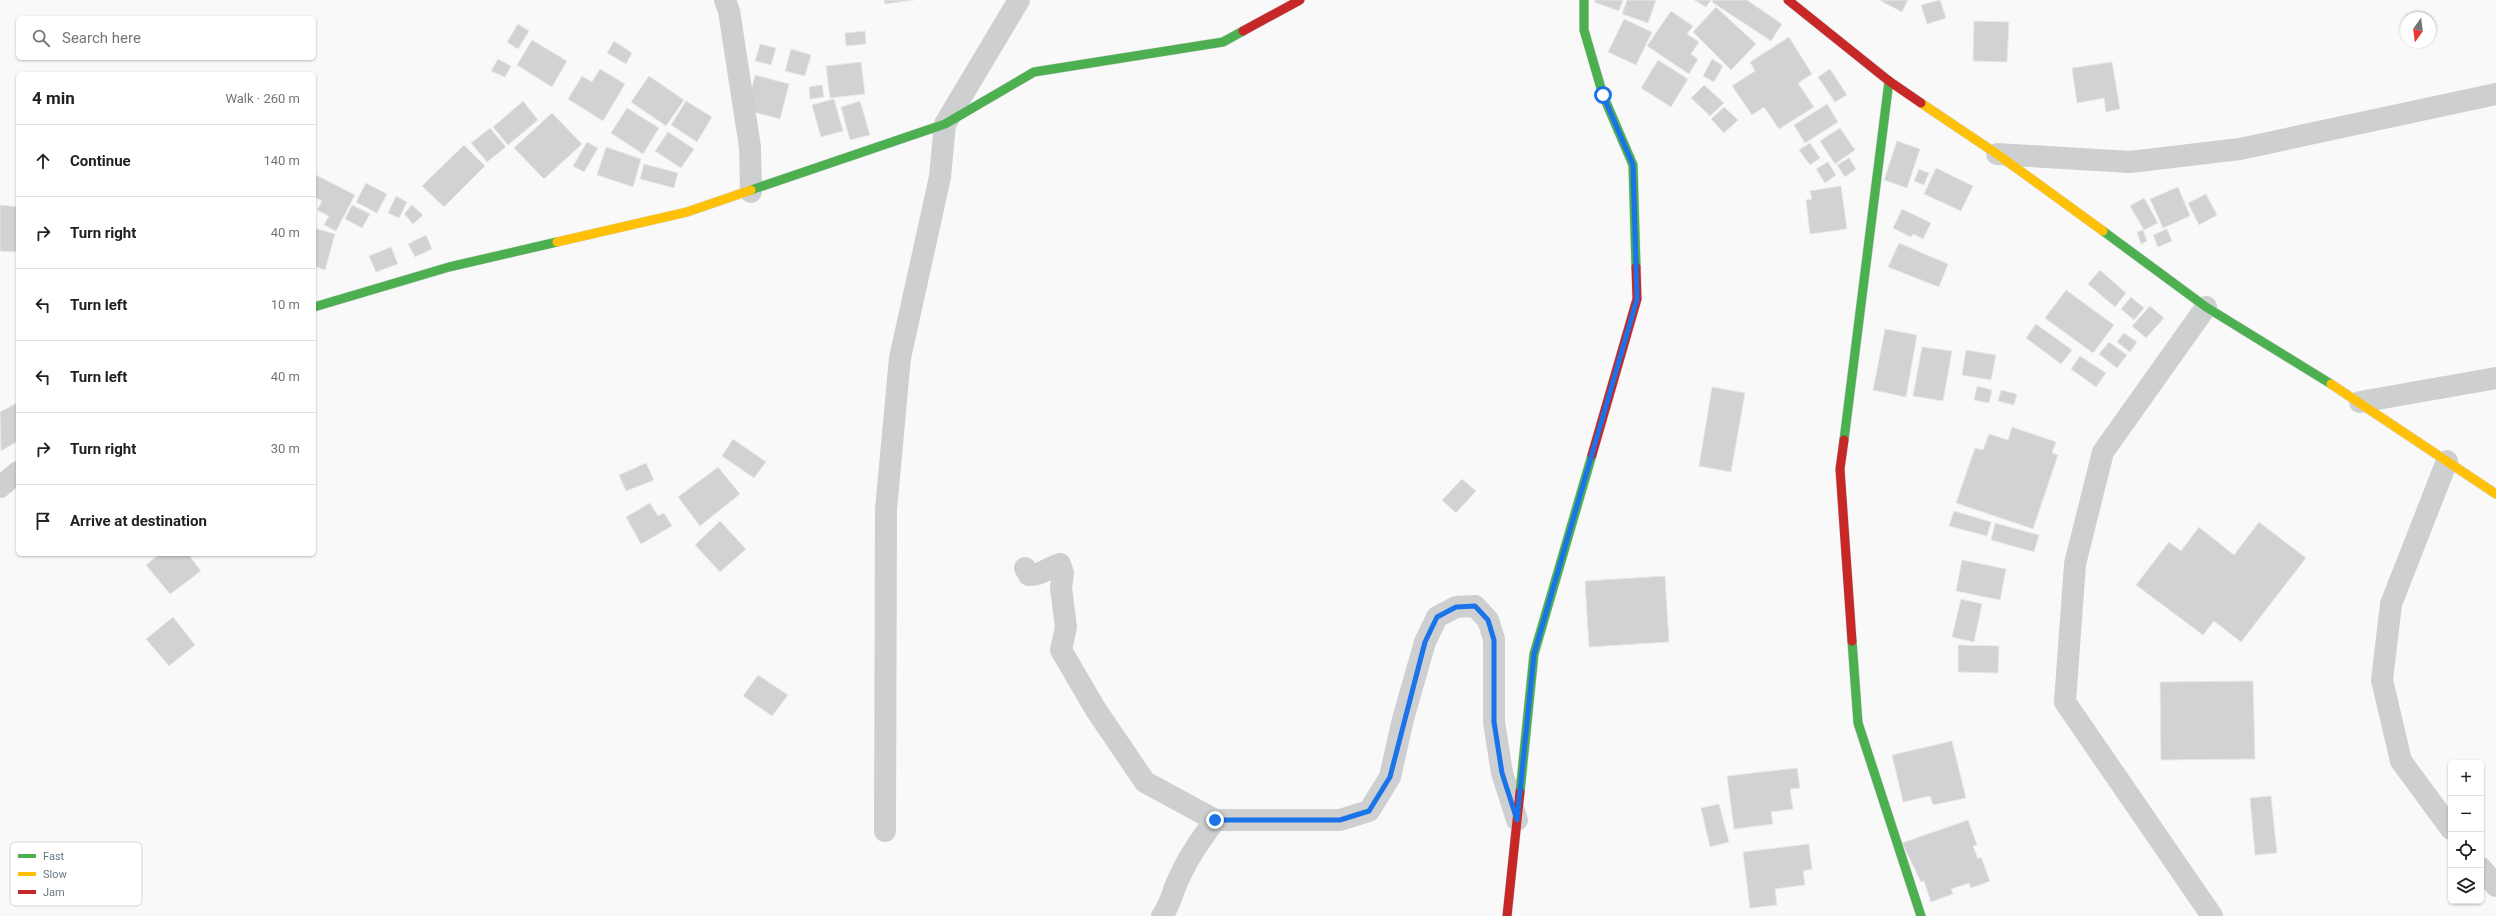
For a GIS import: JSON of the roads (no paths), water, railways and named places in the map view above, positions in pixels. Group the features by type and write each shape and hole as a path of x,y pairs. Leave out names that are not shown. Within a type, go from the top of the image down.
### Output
{"street":[{"path":"725,0 729,11 750,147 751,192"},
{"path":"885,830 886,509 900,358 940,177 944,124 1020,0"},
{"path":"316,306 449,267 687,212 751,192 944,124 1034,72 1224,42 1300,0"},
{"path":"1507,916 1534,654 1637,299 1633,165 1603,95 1584,30 1584,0"},
{"path":"1788,0 1889,82 1997,154 2206,307 2360,402 2496,494"},
{"path":"1889,82 1840,469 1858,723 1921,916"},
{"path":"1997,154 2130,162 2240,149 2496,94"},
{"path":"2206,307 2103,452 2074,564 2065,702 2212,916"},
{"path":"2360,402 2496,378"},
{"path":"2447,461 2391,604 2382,680 2401,761 2448,825"},
{"path":"0,487 16,474"},
{"path":"1025,568 1029,575 1036,575 1050,566 1060,564 1063,573 1062,588 1066,627 1061,650 1096,710 1145,782 1215,820 1340,820 1369,811 1390,777 1425,642 1437,617 1456,607 1475,606 1488,620 1494,640 1494,722 1502,773 1517,820"},
{"path":"1162,916 1167,909 1179,876 1191,853 1215,820"},
{"path":"2484,872 2496,886"}]}
